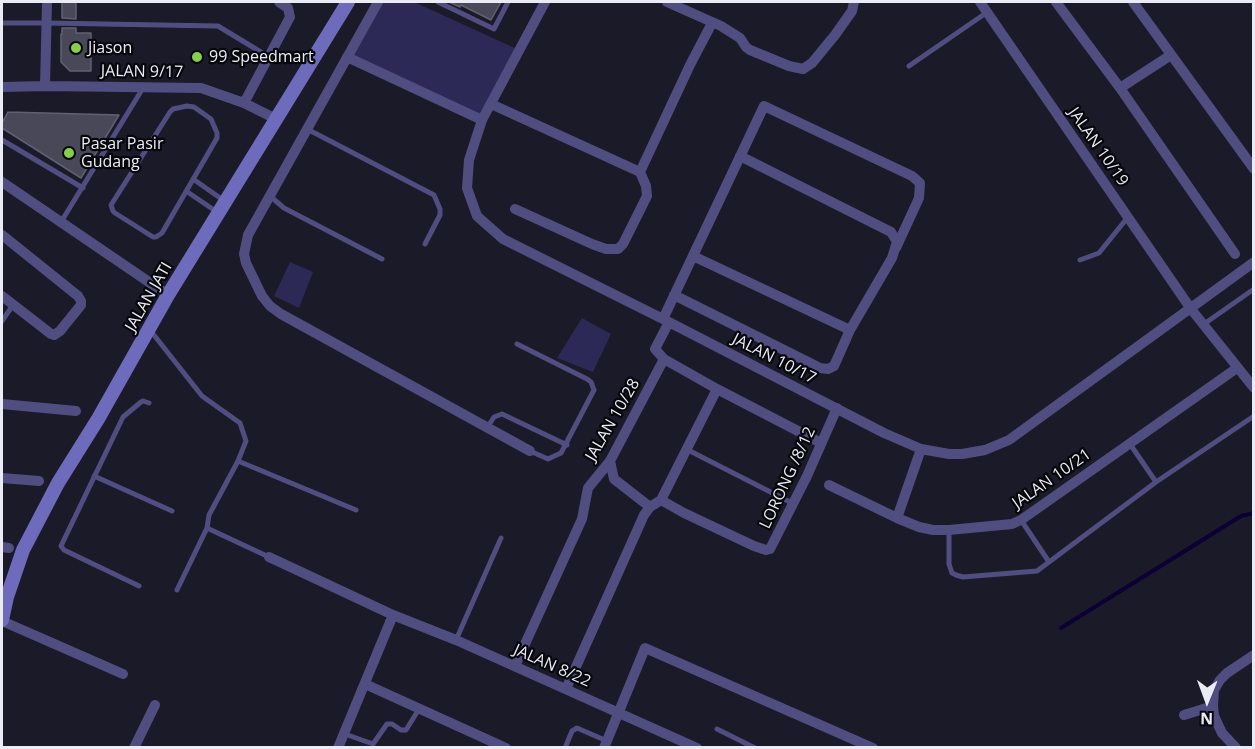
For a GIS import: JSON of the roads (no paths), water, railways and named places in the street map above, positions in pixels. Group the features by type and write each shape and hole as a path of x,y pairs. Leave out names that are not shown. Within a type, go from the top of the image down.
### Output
{"street":[{"path":"45,86 47,2"},
{"path":"244,103 290,16 288,8 279,2"},
{"name":"JALAN JATI","path":"2,620 7,597 23,550 58,483 98,419 168,295 348,2"},
{"path":"378,2 248,235 244,254 246,263 262,296 281,314 530,451"},
{"name":"JALAN 10/17","path":"545,2 482,120 469,160 467,188 477,216 503,239 884,433 921,449 962,454 986,450 1009,440 1254,262"},
{"path":"667,2 734,34 750,50 789,66 803,69 812,63 835,35 852,11 854,2"},
{"name":"JALAN 10/19","path":"980,2 1191,309 1254,388"},
{"path":"1056,2 1120,88 1235,254"},
{"path":"1133,2 1254,169"},
{"path":"640,172 712,22"},
{"path":"1120,88 1172,55"},
{"path":"347,57 482,120"},
{"name":"JALAN 9/17","path":"2,87 201,88 244,103 276,119"},
{"path":"491,104 640,172 646,186 647,196 623,244 618,249 606,249 592,244 515,209"},
{"path":"666,320 674,295 764,106 912,176 920,183 919,198 888,265 850,330 834,366 828,369 820,368 674,295"},
{"path":"740,156 891,232 897,242 896,248"},
{"path":"2,182 168,295"},
{"path":"2,235 78,296 81,301 79,308 60,332 54,335 48,333 2,296"},
{"path":"693,256 850,330"},
{"name":"JALAN 10/28","path":"515,666 582,519 588,488 610,461 664,359 656,349 666,320"},
{"path":"664,359 821,443"},
{"name":"JALAN 10/21","path":"830,485 897,518 933,530 1012,524 1021,520 1238,368"},
{"path":"566,689 644,515 650,507 662,500 717,389"},
{"path":"2,404 76,411"},
{"name":"LORONG /8/12","path":"662,500 734,537 766,550 770,549 794,504 837,408"},
{"path":"897,518 921,449"},
{"path":"610,461 612,477 616,482 650,507"},
{"path":"2,478 39,481"},
{"name":"JALAN 8/22","path":"269,557 393,615 456,640 697,747"},
{"path":"338,747 393,615"},
{"path":"2,620 123,674"},
{"path":"605,744 645,648 873,747"},
{"path":"1236,747 1222,733 1214,716 1214,690 1227,673 1254,656"},
{"path":"365,684 506,747"},
{"path":"134,747 155,705"},
{"path":"1184,715 1213,706"}],"lane":[{"path":"438,2 494,29 508,2"},
{"path":"909,66 987,12"},
{"path":"2,23 218,26 269,57"},
{"path":"62,222 144,87"},
{"path":"189,106 211,119 218,135 193,179 162,232 156,237 132,224 111,208 112,201 170,112 176,108 189,106"},
{"path":"307,129 432,194 441,212 425,244"},
{"path":"2,140 83,188"},
{"path":"193,179 222,207"},
{"path":"186,190 222,207"},
{"path":"270,196 284,208 382,259"},
{"path":"1080,260 1099,253 1128,217"},
{"path":"1203,325 1251,291 1254,299"},
{"path":"2,321 13,305"},
{"path":"149,328 202,396 240,423 246,441 209,515 207,528 177,590"},
{"path":"517,344 587,379 594,390 561,453 545,458 530,451"},
{"path":"139,586 62,548 62,543 124,415 143,401 149,403"},
{"path":"488,428 494,417 502,414 567,445"},
{"path":"949,530 949,564 952,573 963,577 1032,573 1156,482 1254,416"},
{"path":"1130,444 1156,482"},
{"path":"688,450 794,504"},
{"path":"238,461 356,510"},
{"path":"94,476 172,511"},
{"path":"1021,520 1049,562"},
{"path":"207,528 269,557"},
{"path":"456,640 501,538"},
{"path":"345,734 376,746 387,724 406,730 419,709"},
{"path":"565,747 577,728 605,744"},
{"path":"717,729 755,747"}],"waterway":[{"path":"1061,628 1241,516 1254,513"}],"place":[{"name":"Jiason","path":"76,48"},
{"name":"99 Speedmart","path":"197,57"},
{"name":"Pasar Pasir Gudang","path":"69,153"}]}
